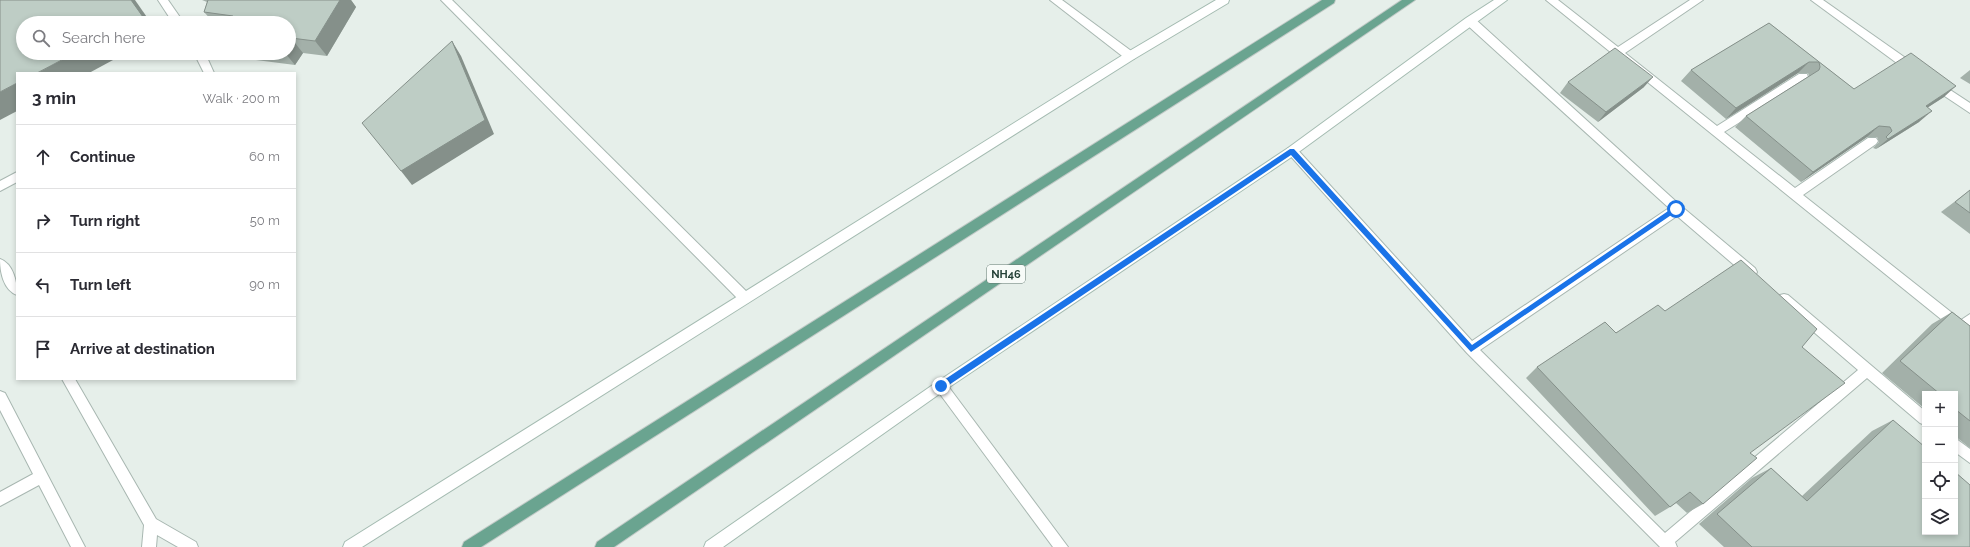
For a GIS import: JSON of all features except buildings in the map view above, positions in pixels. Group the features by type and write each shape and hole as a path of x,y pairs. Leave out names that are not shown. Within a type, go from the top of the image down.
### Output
{"main road":[{"path":"469,547 1330,0"},
{"name":"NH46","path":"602,547 1410,0"}],"street":[{"path":"163,0 174,16"},
{"path":"446,0 745,298"},
{"path":"1055,0 1130,56"},
{"path":"350,547 1130,56 1224,0"},
{"path":"711,547 941,386 1292,151 1470,21 1502,0"},
{"path":"1551,0 1965,332 1970,319"},
{"path":"1618,53 1698,0"},
{"path":"1816,0 1970,109"},
{"path":"1470,21 1676,209 1760,279"},
{"path":"204,60 209,72"},
{"path":"1716,132 1803,77"},
{"path":"1794,195 1872,141"},
{"path":"1292,151 1471,349 1668,544 1867,370"},
{"path":"0,186 16,178"},
{"path":"1471,349 1676,209"},
{"path":"0,264 16,288"},
{"path":"1778,294 1922,416"},
{"path":"69,380 151,524 191,547"},
{"path":"941,386 1061,547"},
{"path":"0,398 78,547"},
{"path":"1958,447 1970,457"},
{"path":"0,499 40,476"},
{"path":"149,547 151,524"}],"route":[{"path":"941,386 1292,151 1471,349 1676,209"}]}
